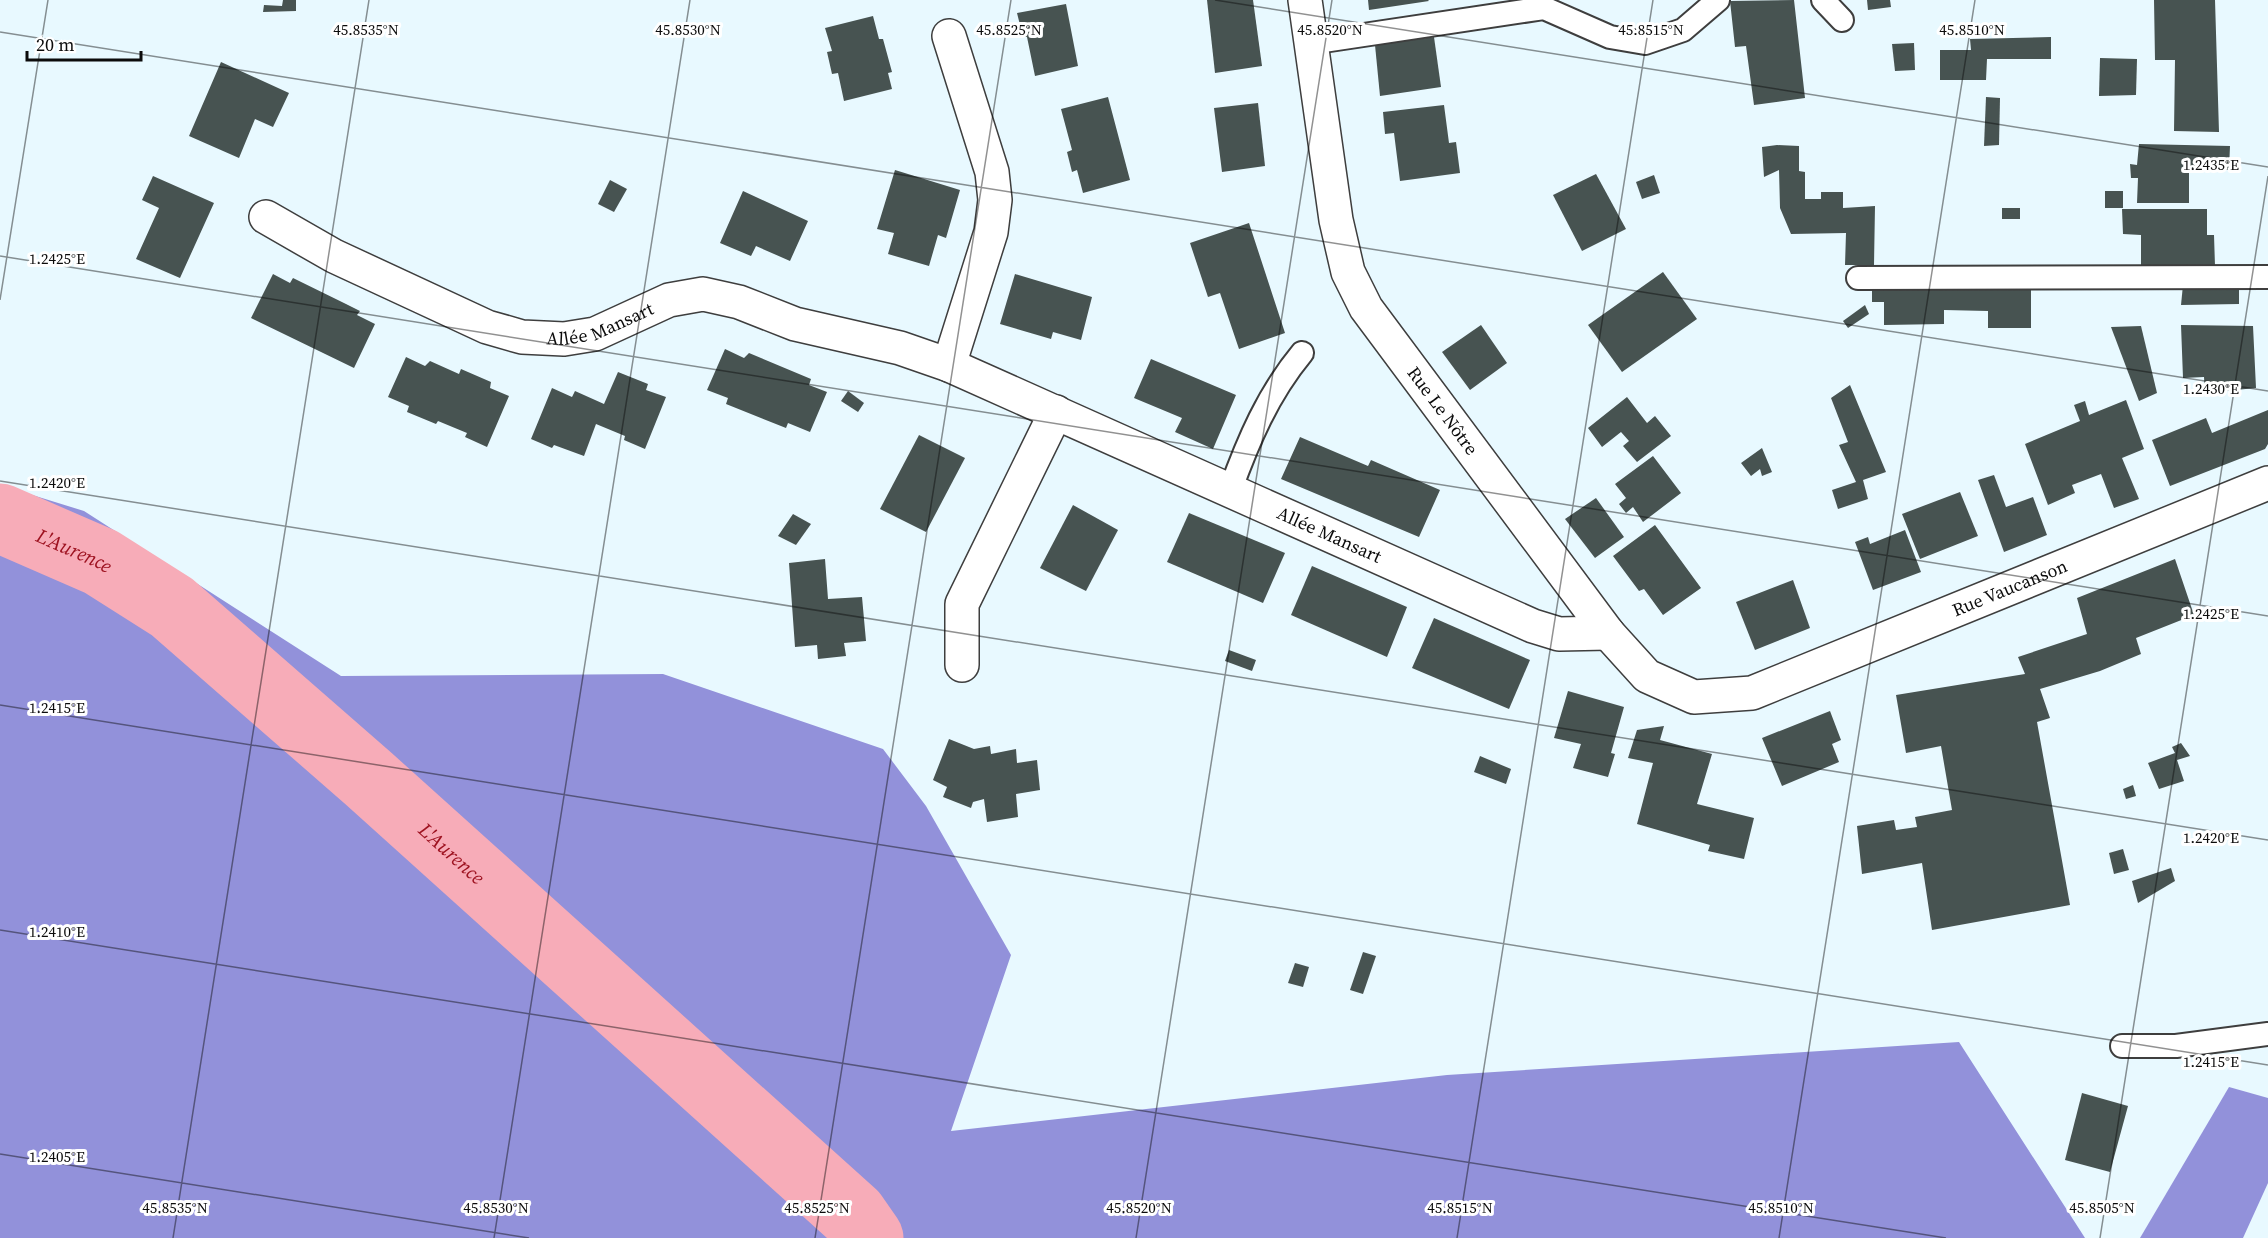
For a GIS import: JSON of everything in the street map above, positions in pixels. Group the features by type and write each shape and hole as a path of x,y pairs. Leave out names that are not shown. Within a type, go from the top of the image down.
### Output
{"street":[{"name":"Rue Le Nôtre","path":"1305,0 1336,220 1348,272 1366,308 1608,633 1647,676 1694,697 1752,693"},
{"path":"949,36 992,172 995,200 991,232 949,366"},
{"name":"Allée Mansart","path":"266,217 334,256 487,327 522,337 564,339 595,334 669,300 703,294 739,302 795,324 900,348 949,366 1056,412 1533,626 1560,634 1608,633"},
{"path":"962,665 962,604 1056,412"},
{"name":"Rue Vaucanson","path":"1752,693 2268,483"}],"lane":[{"path":"1310,43 1544,8 1610,37 1646,43 1683,30 1718,0"},
{"path":"1823,0 1842,20"},
{"path":"1858,278 2268,277"},
{"path":"1230,491 1267,402 1284,375 1302,353"},
{"path":"2122,1046 2176,1046 2268,1034"}],"shaded area":[{"path":"0,485 84,511 341,676 663,674 883,749 926,806 1011,955 951,1131 1447,1075 1959,1042 2085,1238 0,1238"},
{"path":"2229,1087 2268,1098 2268,1183 2243,1238 2140,1238"}],"building":[{"path":"283,0 296,0 296,11 263,12 264,5 282,6"},
{"path":"1207,0 1253,0 1262,66 1215,73"},
{"path":"1368,0 1428,0 1429,1 1369,10"},
{"path":"1794,0 1805,98 1754,105 1746,46 1735,47 1730,1"},
{"path":"1867,0 1890,0 1891,7 1868,10"},
{"path":"2154,0 2215,0 2219,132 2174,131 2175,60 2155,60"},
{"path":"1066,4 1078,66 1035,76 1027,37 1023,37 1017,13"},
{"path":"873,16 879,39 883,39 892,72 888,73 892,89 844,101 838,73 832,74 827,52 832,51 825,28"},
{"path":"1434,37 1441,87 1380,96 1375,45"},
{"path":"2051,37 2051,59 1987,59 1986,80 1940,80 1940,50 1971,50 1970,39"},
{"path":"1914,43 1915,70 1895,71 1892,44"},
{"path":"2100,58 2137,59 2136,95 2099,96"},
{"path":"221,62 289,93 273,127 255,119 239,158 189,136"},
{"path":"1108,97 1130,180 1083,193 1077,170 1072,172 1067,152 1072,150 1061,109"},
{"path":"1986,97 2000,98 1999,145 1984,146"},
{"path":"1258,103 1265,166 1222,172 1214,108"},
{"path":"1444,105 1449,143 1456,142 1460,173 1400,181 1394,133 1385,134 1383,112"},
{"path":"2139,144 2230,146 2229,170 2189,169 2189,203 2137,203 2138,178 2131,178 2130,164 2137,165"},
{"path":"1799,146 1799,171 1805,172 1805,199 1821,199 1821,192 1843,192 1843,208 1875,206 1874,265 1845,265 1846,233 1791,234 1780,208 1779,170 1764,177 1762,147"},
{"path":"895,170 960,190 946,238 938,235 929,266 888,254 894,233 877,229"},
{"path":"1596,174 1626,229 1582,251 1553,195"},
{"path":"1654,175 1660,193 1642,199 1636,182"},
{"path":"153,176 214,203 180,278 136,259 159,208 142,200"},
{"path":"610,180 627,189 614,212 598,204"},
{"path":"743,191 808,221 790,261 756,246 751,256 720,243"},
{"path":"2105,191 2123,191 2123,208 2105,208"},
{"path":"2002,208 2020,208 2020,219 2002,219"},
{"path":"2122,209 2207,209 2207,235 2214,235 2215,266 2141,266 2141,235 2123,234"},
{"path":"1249,223 1285,333 1239,349 1220,293 1208,297 1190,243"},
{"path":"1663,272 1697,319 1622,372 1588,325"},
{"path":"273,274 290,283 293,278 360,311 357,315 375,324 354,368 251,318"},
{"path":"1015,274 1092,297 1081,340 1053,332 1051,339 1000,324"},
{"path":"1872,284 2031,285 2031,328 1988,328 1988,311 1944,310 1944,324 1884,325 1884,302 1872,302"},
{"path":"2183,285 2239,285 2239,304 2181,305"},
{"path":"1865,305 1869,314 1848,328 1843,321"},
{"path":"1481,325 1507,363 1470,390 1442,352"},
{"path":"2181,325 2253,326 2256,388 2205,393 2204,377 2183,378"},
{"path":"2141,326 2157,393 2139,401 2111,327"},
{"path":"725,349 744,358 749,353 811,379 809,385 827,392 810,432 788,423 786,428 726,404 728,398 707,390"},
{"path":"406,357 425,366 430,361 459,374 461,369 491,382 490,388 509,396 487,447 465,437 467,433 407,412 409,406 388,397"},
{"path":"1151,359 1236,395 1213,449 1175,432 1182,418 1134,398"},
{"path":"618,372 648,384 646,390 666,397 645,449 624,440 625,436 596,424 584,456 554,445 552,448 531,439 552,388 572,397 575,391 604,404"},
{"path":"1850,385 1886,472 1863,480 1868,499 1838,509 1832,490 1856,482 1839,445 1848,442 1831,398"},
{"path":"848,391 864,403 858,412 841,401"},
{"path":"1627,397 1647,423 1655,416 1671,436 1637,462 1623,446 1629,441 1621,432 1602,447 1588,428"},
{"path":"2126,400 2144,449 2122,458 2139,499 2114,508 2101,474 2072,485 2075,493 2048,505 2025,444 2080,421 2074,405 2085,401 2089,415"},
{"path":"2268,410 2268,444 2265,449 2170,486 2152,440 2206,418 2212,433"},
{"path":"919,435 965,458 926,532 880,509"},
{"path":"1300,437 1368,466 1371,460 1440,490 1419,537 1281,479"},
{"path":"1762,448 1772,472 1762,476 1760,469 1751,476 1741,463"},
{"path":"1653,456 1681,493 1643,522 1633,507 1626,513 1619,504 1626,498 1615,484"},
{"path":"1994,475 2006,507 2033,497 2047,535 2004,552 1978,480"},
{"path":"1960,492 1978,536 1920,559 1902,514"},
{"path":"1596,498 1624,537 1595,558 1565,519"},
{"path":"1073,505 1118,530 1086,591 1040,568"},
{"path":"1189,513 1285,553 1263,603 1167,562"},
{"path":"793,514 811,524 796,545 778,536"},
{"path":"1655,525 1701,588 1663,615 1644,589 1639,591 1613,556"},
{"path":"1905,530 1921,572 1873,590 1855,542 1868,537 1870,544"},
{"path":"825,559 828,599 862,597 866,641 844,643 846,656 818,659 817,645 795,647 789,563"},
{"path":"2175,559 2194,615 2136,638 2141,654 2100,671 2040,689 2050,718 2037,722 2070,905 1932,930 1922,863 1862,874 1857,826 1894,820 1896,830 1917,827 1915,817 1952,810 1941,746 1906,753 1896,695 2025,674 2018,657 2087,634 2077,598"},
{"path":"1312,566 1407,607 1387,657 1291,615"},
{"path":"1793,580 1810,628 1755,650 1736,602"},
{"path":"1434,618 1530,660 1509,709 1412,668"},
{"path":"1229,650 1256,660 1252,671 1225,661"},
{"path":"1568,691 1624,707 1611,753 1615,754 1608,777 1573,768 1581,744 1554,738"},
{"path":"1830,711 1841,740 1832,744 1839,762 1782,786 1762,738"},
{"path":"1664,726 1660,740 1712,754 1697,804 1754,818 1744,859 1708,851 1710,845 1637,824 1653,763 1628,758 1637,730"},
{"path":"949,739 974,749 990,746 991,754 1016,749 1017,763 1037,760 1040,790 1016,794 1018,817 987,822 984,799 973,802 971,808 943,797 947,787 933,780"},
{"path":"2181,743 2190,756 2177,760 2184,781 2159,789 2148,763 2175,753 2172,747"},
{"path":"1480,756 1511,769 1506,784 1474,772"},
{"path":"2133,785 2136,796 2126,799 2123,789"},
{"path":"2123,849 2129,870 2114,874 2109,853"},
{"path":"2171,868 2175,881 2138,903 2132,881"},
{"path":"1363,952 1376,956 1363,994 1350,990"},
{"path":"1295,963 1309,967 1303,987 1288,983"},
{"path":"2082,1093 2128,1106 2110,1172 2065,1160"}],"waterway":[{"name":"L'Aurence","path":"0,518 101,562 172,607 369,779 853,1215 869,1238"}]}
